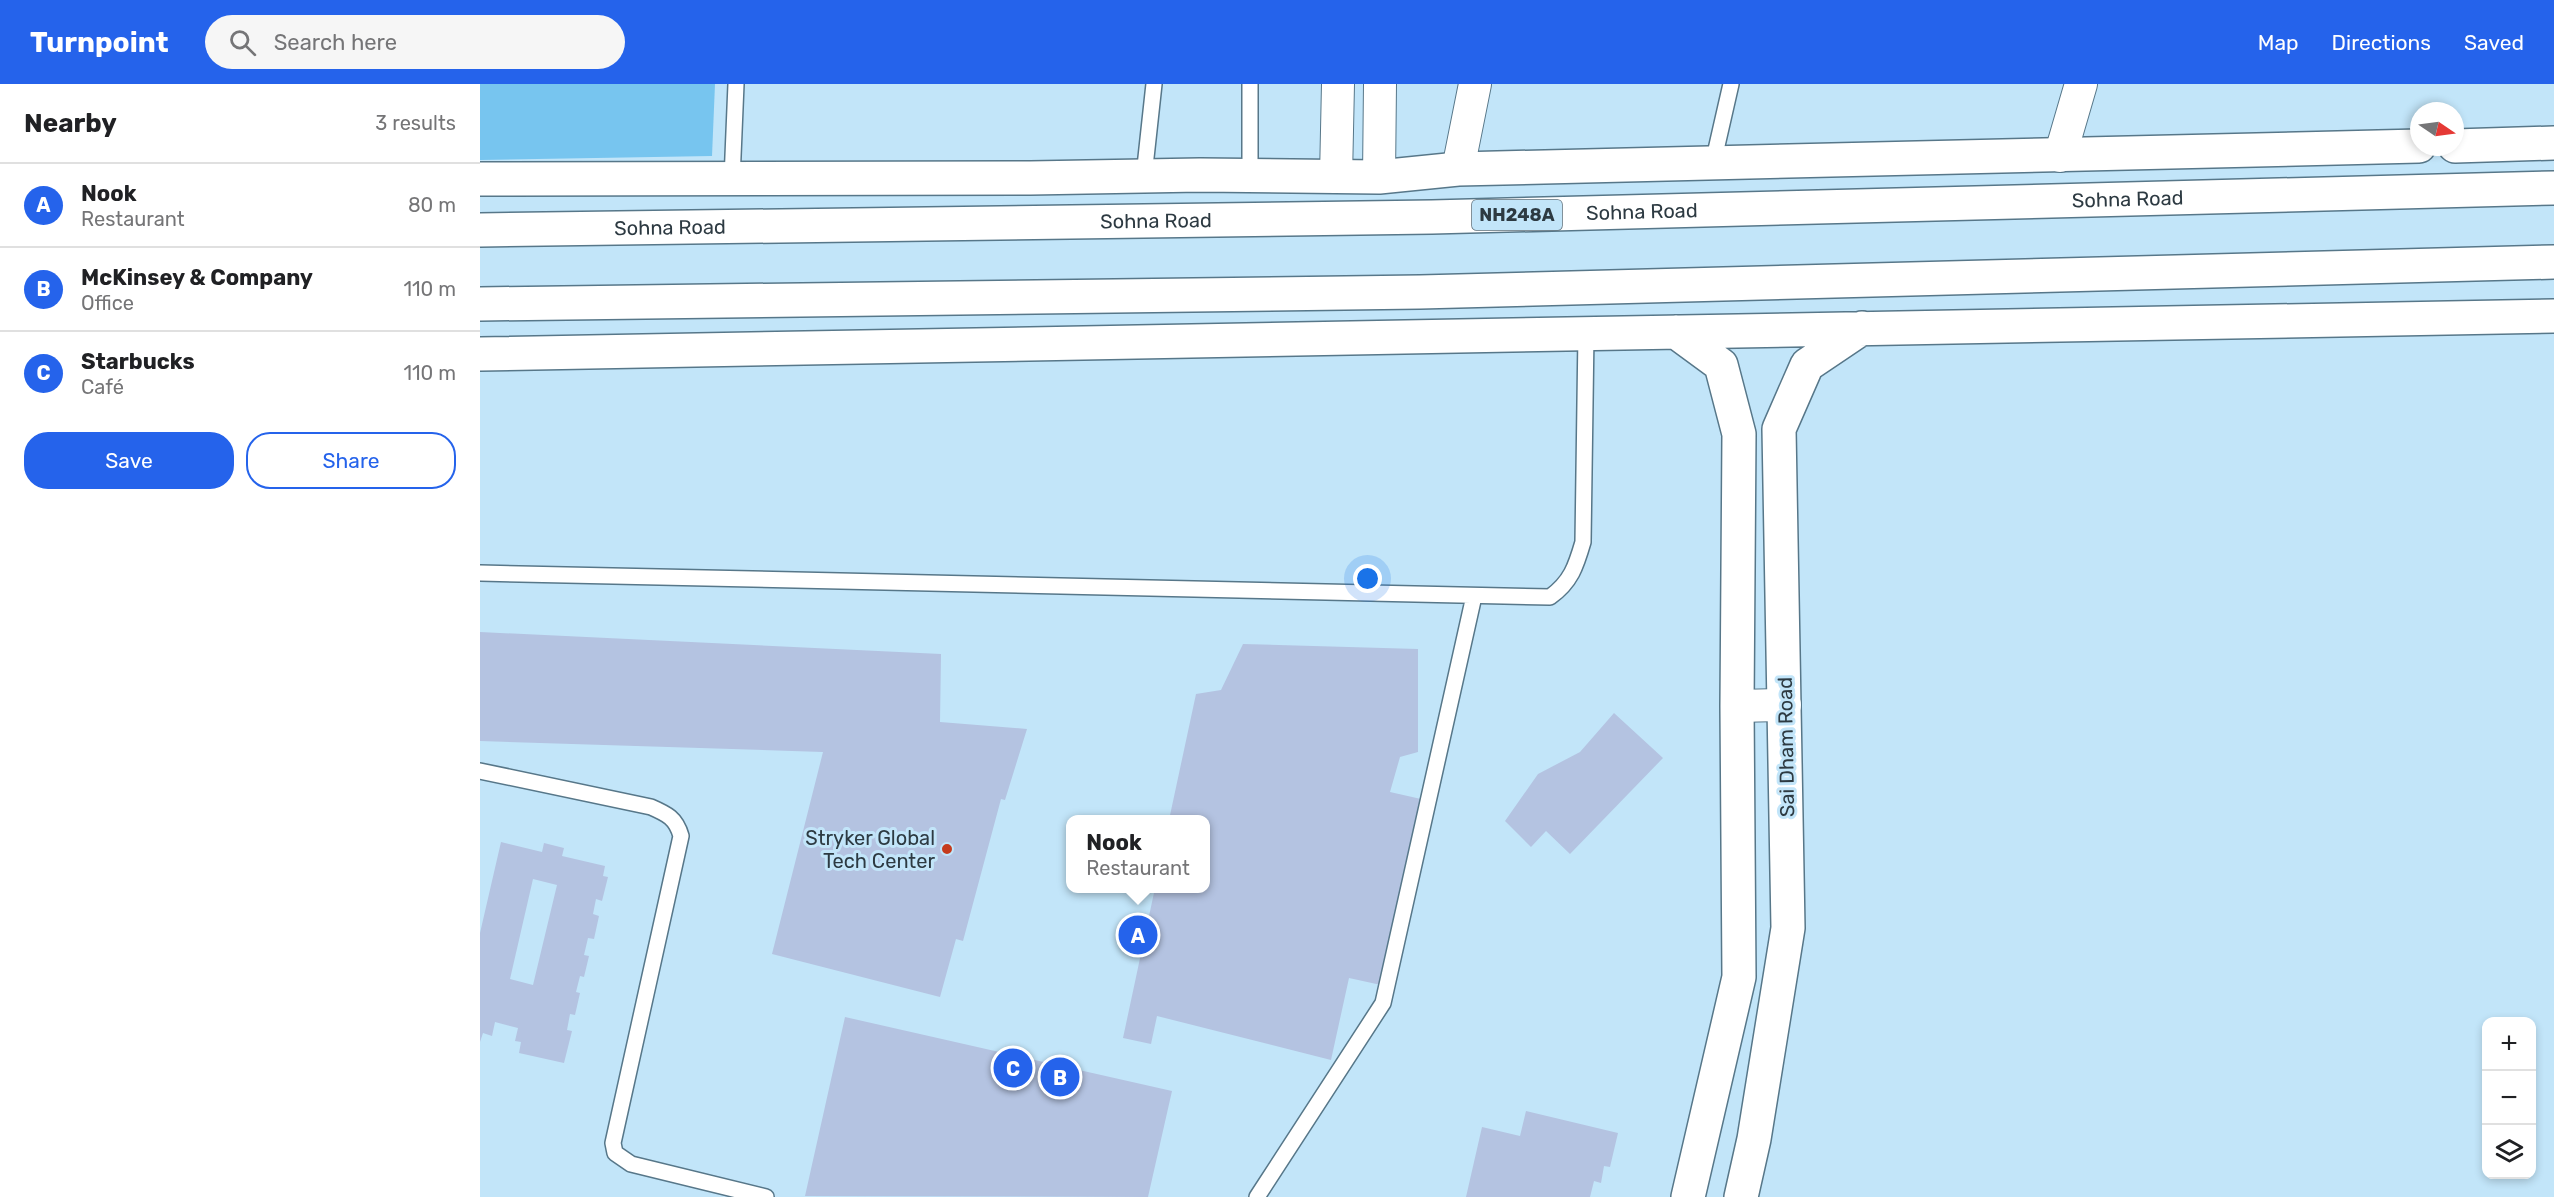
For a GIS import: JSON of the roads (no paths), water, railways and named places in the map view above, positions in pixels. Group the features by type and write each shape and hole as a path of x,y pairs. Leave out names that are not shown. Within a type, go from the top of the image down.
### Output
{"main road":[{"path":"2464,146 2554,143"},
{"path":"480,180 1379,177 1458,169 2410,146"},
{"name":"Sohna Road","path":"480,230 1432,217 2554,188"},
{"path":"480,303 1419,291 2554,262"},
{"path":"480,354 2554,316"},
{"name":"Sai Dham Road","path":"1741,1197 1754,1139 1788,928 1779,429 1807,365 1862,328"},
{"path":"1676,332 1721,365 1739,434 1737,706 1739,977 1688,1197"}],"street":[{"path":"1336,177 1338,84"},
{"path":"1379,177 1380,84"},
{"path":"1458,169 1475,84"},
{"path":"2060,156 2081,84"},
{"path":"1737,706 1785,705"}],"lane":[{"path":"732,180 736,84"},
{"path":"1144,176 1154,84"},
{"path":"1250,84 1250,176"},
{"path":"1713,163 1731,84"},
{"path":"480,573 1550,597 1564,587 1574,573 1583,542 1587,333"},
{"path":"1257,1197 1383,1003 1474,596"},
{"path":"480,771 651,807 671,816 678,825 681,836 613,1143 615,1153 631,1164 766,1197"}],"place":[{"name":"Stryker Global Tech Center","path":"947,849"},
{"name":"Nook","path":"1138,935"},
{"name":"Starbucks","path":"1013,1068"},
{"name":"McKinsey & Company","path":"1060,1077"}]}
